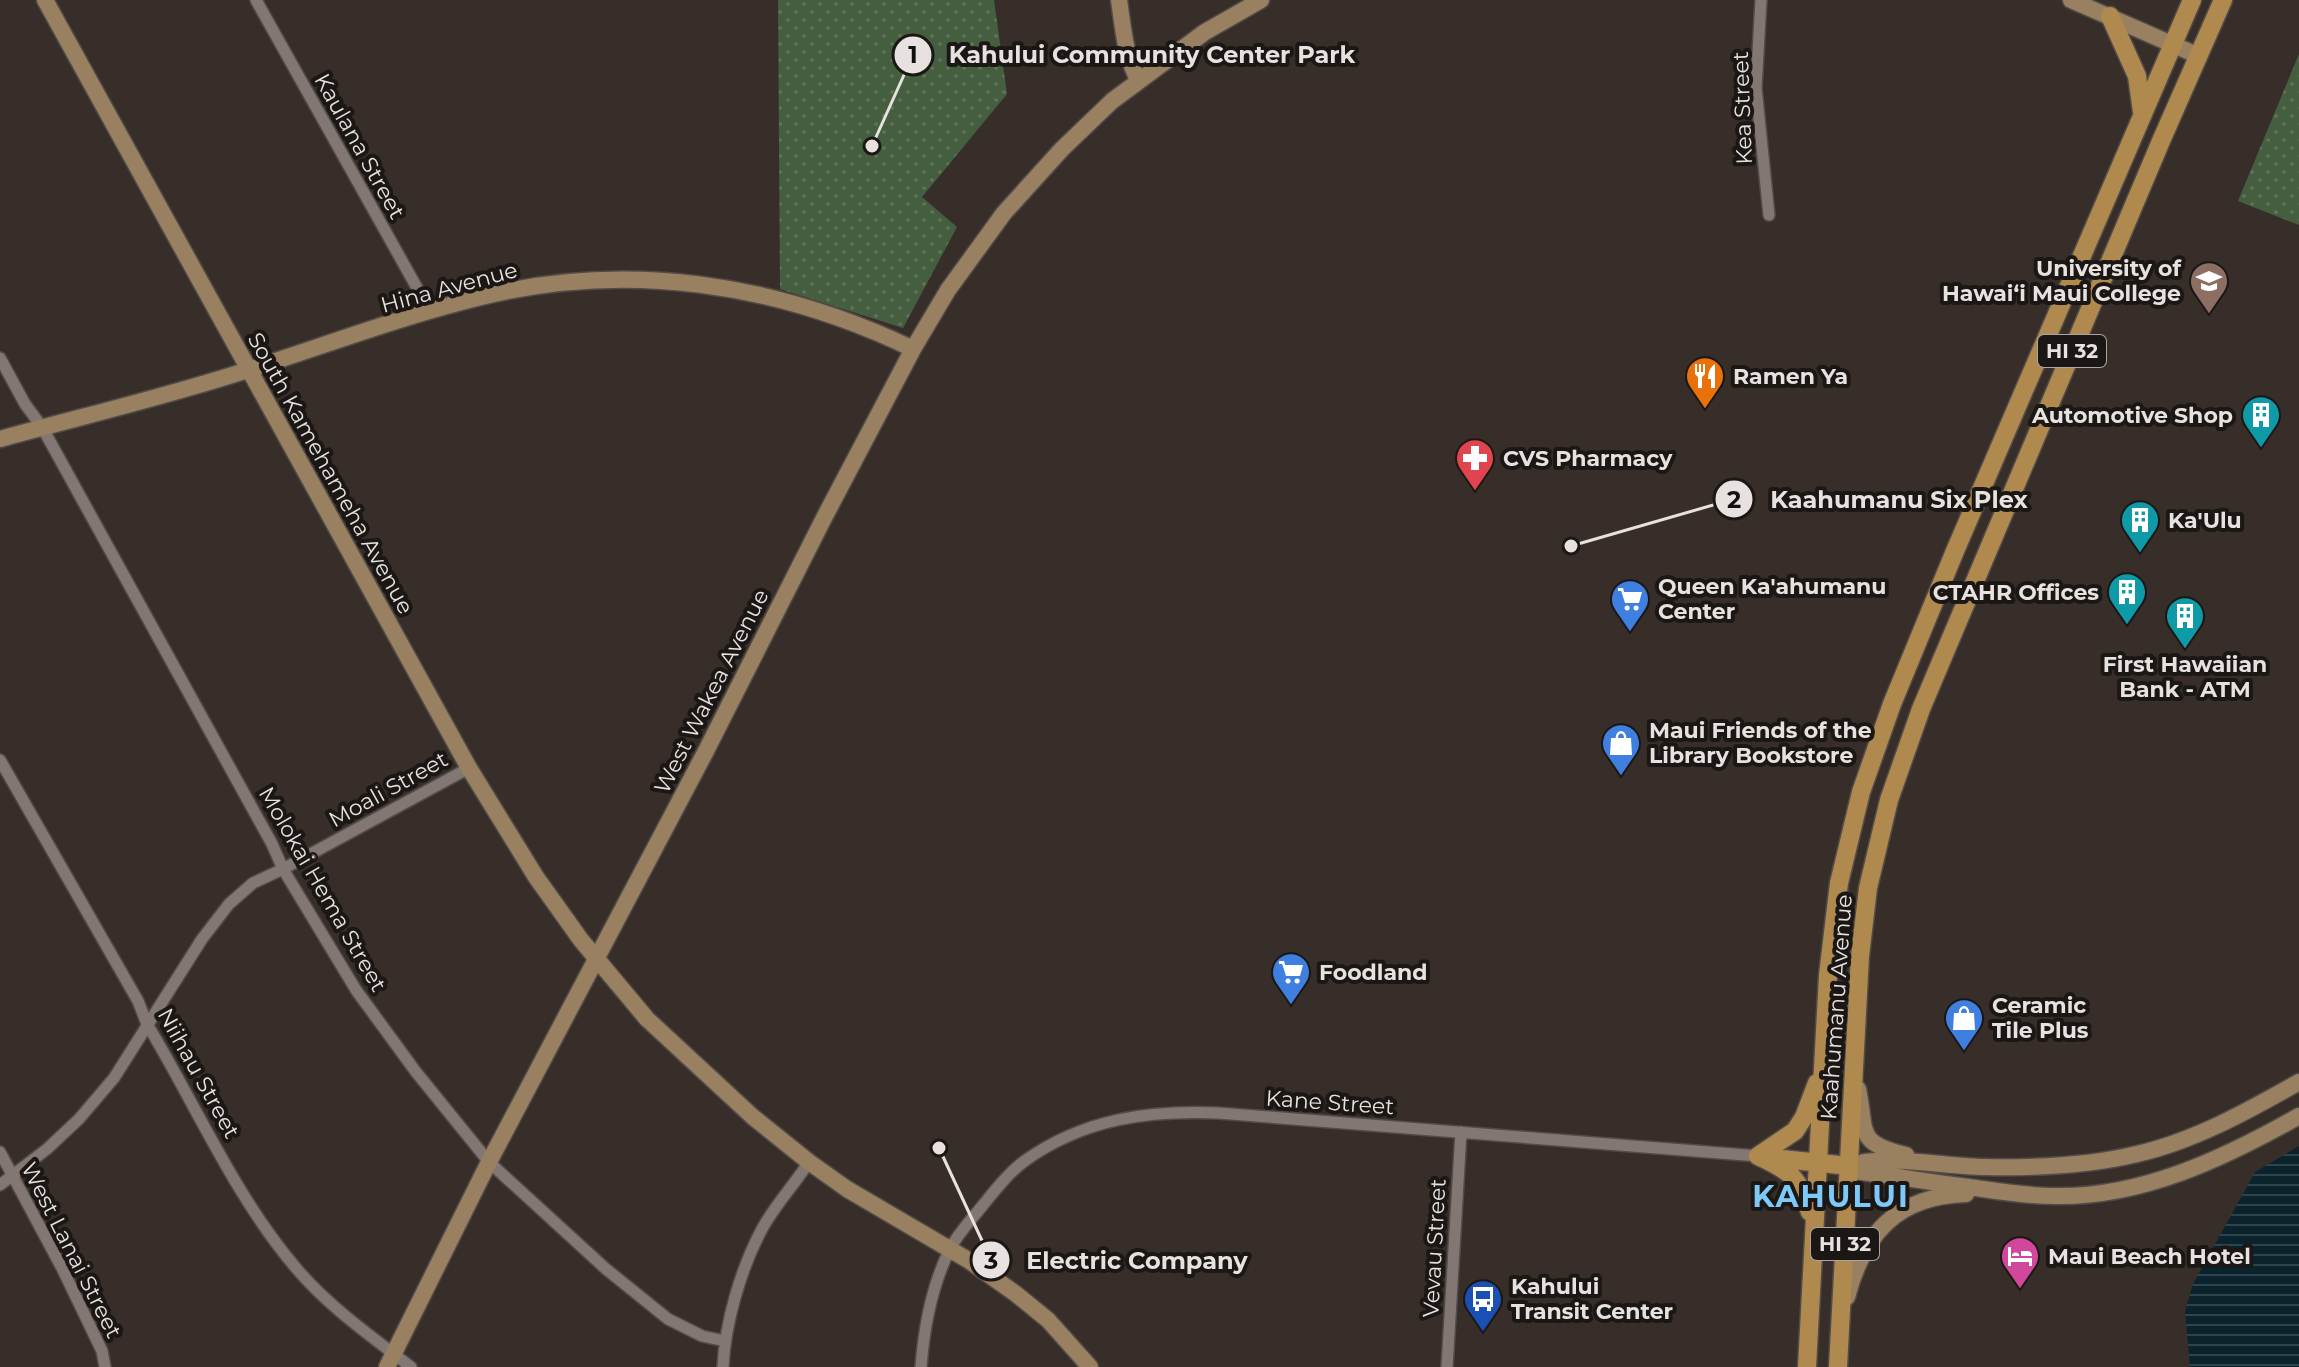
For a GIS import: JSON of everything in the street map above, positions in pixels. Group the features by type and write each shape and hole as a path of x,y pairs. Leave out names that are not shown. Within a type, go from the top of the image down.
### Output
{"main road":[{"name":"Kaahumanu Avenue","path":"1807,1367 1828,975 1839,883 1861,792 1892,704 1955,551 2192,0"},
{"name":"Kaahumanu Avenue","path":"1838,1367 1861,942 1868,888 1889,800 1921,709 1982,562 2223,0"},
{"path":"2110,16 2137,76 2142,112"},
{"path":"1955,551 1982,562"},
{"path":"1758,1156 1795,1131 1804,1117 1822,1069"},
{"path":"1758,1156 1849,1166"},
{"path":"1758,1156 1779,1165 1795,1178 1814,1224"}],"street":[{"name":"South Kamehameha Avenue","path":"45,0 469,768 536,877 581,940 647,1019 753,1117 847,1189 950,1249 1016,1294 1048,1320 1090,1367"},
{"name":"Kaulana Street","path":"256,0 430,311"},
{"path":"1119,0 1129,61 1139,81"},
{"name":"West Wakea Avenue","path":"390,1360 489,1162 706,751 780,602 913,349 964,265 1062,149 1112,101 1205,32 1261,0"},
{"name":"Kea Street","path":"1761,0 1756,88 1769,215"},
{"path":"2071,0 2199,56"},
{"name":"Hina Avenue","path":"0,439 248,370 478,297 567,282 662,280 738,290 813,308 913,349"},
{"name":"Molokai Hema Street","path":"0,358 25,404 42,427 283,869 356,990 416,1072 489,1162 606,1269 668,1319 702,1336 725,1341"},
{"name":"Niihau Street","path":"0,760 138,1001 147,1024 247,1201 296,1269 326,1300 390,1360 411,1367"},
{"name":"Moali Street","path":"0,1185 47,1149 79,1119 114,1078 202,939 223,911 253,883 469,768"},
{"path":"1854,1078 1859,1091 1862,1124 1871,1140 1886,1150 1947,1165"},
{"path":"2299,1082 2247,1112 2175,1143 2118,1158 2049,1166 1981,1167 1870,1160 1849,1166 1854,1171 2013,1193 2055,1197 2097,1194 2182,1173 2299,1116"},
{"name":"Kane Street","path":"921,1367 932,1298 950,1249 960,1233 1024,1162 1059,1140 1116,1119 1153,1113 1199,1112 1758,1156"},
{"name":"Vevau Street","path":"1447,1367 1461,1132"},
{"name":"West Lanai Street","path":"0,1152 63,1270 102,1351 105,1367"},
{"path":"2118,1158 2123,1189"},
{"path":"723,1367 725,1341 743,1276 763,1228 809,1162"},
{"path":"1841,1322 1859,1260 1873,1237 1891,1217 1907,1207 1942,1196 2013,1193"}],"green space":[{"path":"778,0 994,0 1007,94 922,197 957,227 903,328 780,289"},
{"path":"2299,54 2299,225 2238,201"}],"water":[{"path":"2299,1146 2299,1367 2190,1367 2185,1311 2193,1284 2255,1172"}],"place":[{"name":"Kahului Community Center Park","path":"872,146"},
{"name":"University of Hawai‘i Maui College","path":"2209,315"},
{"name":"Ramen Ya","path":"1705,410"},
{"name":"Automotive Shop","path":"2261,449"},
{"name":"CVS Pharmacy","path":"1475,492"},
{"name":"Kaahumanu Six Plex","path":"1571,546"},
{"name":"Ka'Ulu","path":"2140,554"},
{"name":"CTAHR Offices","path":"2127,626"},
{"name":"Queen Ka'ahumanu Center","path":"1630,633"},
{"name":"First Hawaiian Bank - ATM","path":"2185,650"},
{"name":"Maui Friends of the Library Bookstore","path":"1621,777"},
{"name":"Foodland","path":"1291,1006"},
{"name":"Ceramic Tile Plus","path":"1964,1052"},
{"name":"Electric Company","path":"939,1148"},
{"name":"Maui Beach Hotel","path":"2020,1290"},
{"name":"Kahului Transit Center","path":"1483,1333"}],"district":[{"name":"KAHULUI","path":"1831,1197"}]}
